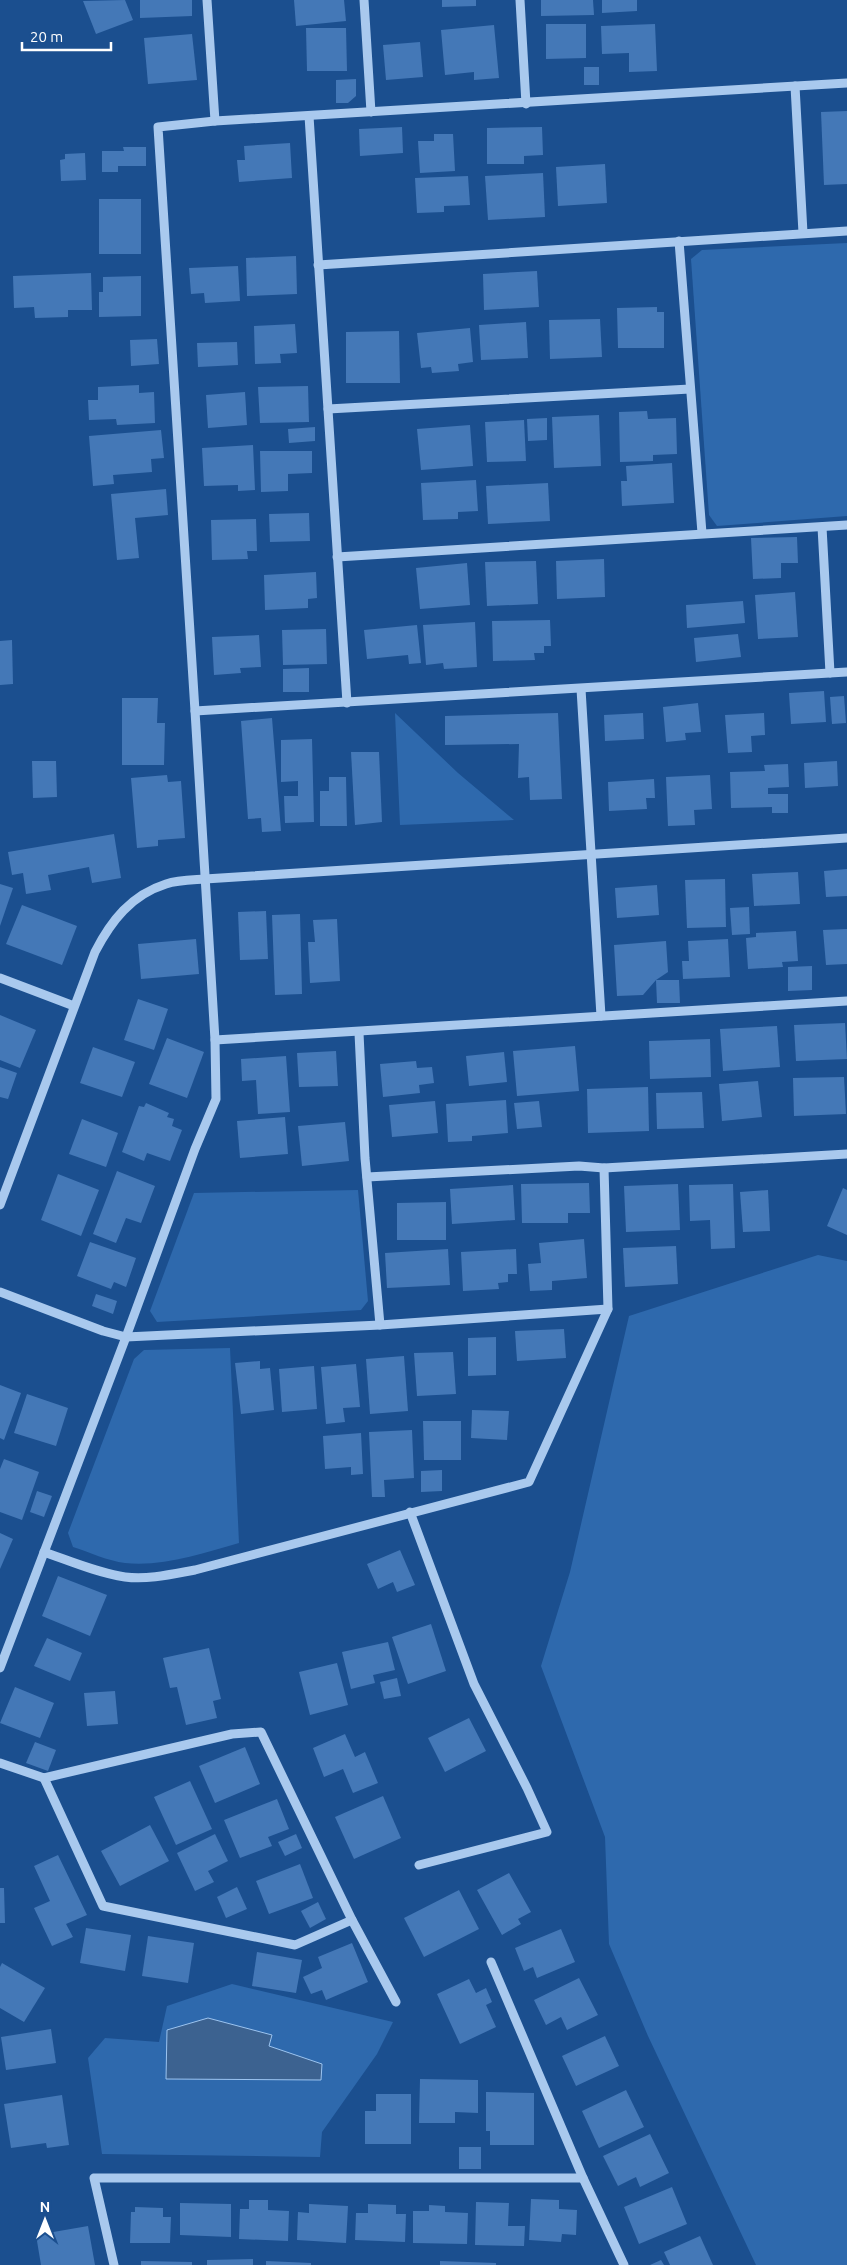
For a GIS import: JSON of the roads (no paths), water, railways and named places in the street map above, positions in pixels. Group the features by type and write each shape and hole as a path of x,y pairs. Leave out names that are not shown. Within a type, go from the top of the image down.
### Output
{"street":[{"path":"207,0 215,121"},
{"path":"364,0 371,112"},
{"path":"520,0 526,104"},
{"path":"0,1668 126,1337 195,1149 212,1111 217,1087 158,127 215,121 526,104 847,83"},
{"path":"795,86 802,233"},
{"path":"309,116 336,558 347,703"},
{"path":"318,264 847,231"},
{"path":"679,241 702,534"},
{"path":"328,409 690,389"},
{"path":"336,558 847,526"},
{"path":"822,527 830,673"},
{"path":"195,711 847,672"},
{"path":"581,689 601,1016"},
{"path":"0,1205 74,1006 95,952 107,928 132,902 167,883 591,853 847,838"},
{"path":"0,978 74,1006"},
{"path":"215,1040 359,1033 601,1016 847,1002"},
{"path":"359,1033 367,1177 380,1325"},
{"path":"367,1177 580,1166 604,1168 846,1151"},
{"path":"44,1552 109,1574 127,1578 162,1576 195,1570 529,1482 608,1309 604,1168"},
{"path":"0,1292 103,1331 126,1337 380,1325 608,1309"},
{"path":"410,1512 474,1684 527,1788 547,1832 419,1865"},
{"path":"0,1763 44,1778 232,1734 261,1732 352,1920 396,2002"},
{"path":"44,1778 103,1906 295,1945 352,1920"},
{"path":"491,1962 583,2178 624,2265"},
{"path":"114,2265 94,2178 583,2178"}]}
